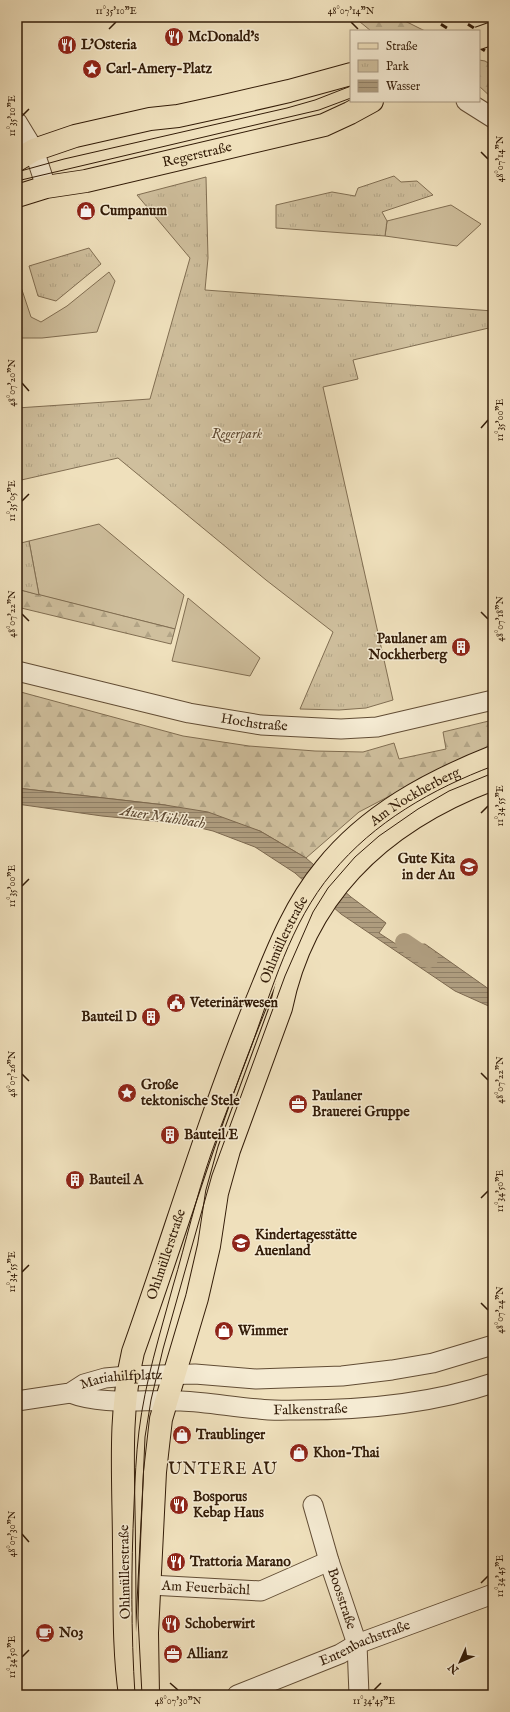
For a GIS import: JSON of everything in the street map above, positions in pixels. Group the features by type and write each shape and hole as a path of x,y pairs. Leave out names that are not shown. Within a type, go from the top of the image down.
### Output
{"main road":[{"path":"480,38 493,33"},
{"path":"26,155 82,135 150,119 178,116 289,91 350,74"},
{"name":"Regerstraße","path":"17,196 46,188 86,181 284,136 324,125 350,114 370,102"},
{"name":"Am Nockherberg","path":"344,847 374,821 421,790 457,772 493,757"},
{"name":"Am Nockherberg","path":"373,848 399,827 431,807 465,790 493,779"},
{"name":"Ohlmüllerstraße","path":"130,1695 126,1644 123,1436 127,1376 133,1352 214,1110 258,997 288,926 316,880 344,847"},
{"name":"Ohlmüllerstraße","path":"148,1695 148,1633 157,1444 166,1400 197,1298 209,1246 217,1193 229,1150 281,1008 286,984 309,930 327,897 348,871 373,848"}],"street":[{"path":"468,102 493,118"},
{"path":"17,122 26,155 46,188"},
{"name":"Hochstraße","path":"17,671 189,712 261,725 341,729 377,727 493,700"},
{"path":"174,1375 206,1374 256,1379 342,1376 434,1362 493,1345"},
{"name":"Mariahilfplatz","path":"17,1401 70,1393 84,1384 105,1378 174,1375"},
{"name":"Falkenstraße","path":"125,1400 166,1400 229,1405 260,1410 328,1410 394,1405 428,1399 493,1383"},
{"name":"Mariahilfplatz","path":"70,1393 83,1398 102,1401 125,1400"},
{"name":"Boosstraße","path":"313,1505 329,1561 357,1644 359,1695"},
{"name":"Am Feuerbächl","path":"150,1585 261,1591 329,1561"},
{"name":"Entenbachstraße","path":"237,1695 340,1654 357,1644 493,1594"}],"green space":[{"path":"354,17 397,17 423,30 370,30"},
{"path":"480,60 485,61 493,66 493,99 480,87"},
{"path":"394,176 401,182 417,181 433,195 382,212 387,221 385,236 276,228 276,205 332,192 355,196 358,188"},
{"name":"Regerpark","path":"206,177 208,258 205,290 493,311 493,327 353,360 358,379 323,387 393,700 366,708 339,710 300,709 333,632 266,580 118,458 17,481 17,408 150,399 190,258 137,195"},
{"path":"451,205 481,224 457,246 385,236 387,221"},
{"path":"89,248 101,264 56,301 38,296 29,266"},
{"path":"109,272 115,281 97,332 42,338 17,338 18,278 31,317 41,322 67,306"},
{"path":"99,524 184,595 175,629 39,595 29,541"},
{"path":"29,541 39,595 17,589 17,544"},
{"path":"17,589 175,629 171,644 17,607"},
{"path":"188,598 260,658 250,676 172,661"},
{"path":"17,691 183,736 249,746 315,751 363,752 394,743 399,759 446,749 443,732 493,720 493,747 420,780 359,812 306,858 260,831 165,805 17,788"}],"water":[{"path":"17,788 165,805 208,812 260,831 306,858 351,897 386,923 379,933 399,946 425,944 493,992 493,1008 455,991 341,914 295,873 255,847 213,831 184,824 102,816 17,804"}],"waterway":[{"name":"Auer Mühlbach","path":"404,942 429,959"}],"tram line":[{"path":"480,34 493,29"},
{"path":"480,43 493,38"},
{"path":"17,172 64,159 287,108 315,100 350,86"},
{"path":"17,181 319,110 350,98"},
{"path":"135,1695 132,1623 133,1529 137,1449 145,1394 158,1340 206,1170 275,981 293,935 317,892 348,855 366,838 405,809 448,785 493,766"},
{"path":"142,1695 138,1618 139,1577 145,1437 151,1400 163,1349 212,1175 285,976 313,912 328,888 355,857 379,836 418,809 449,791 493,773"}],"railway":[{"path":"429,17 450,30"},
{"path":"456,17 477,30"},
{"path":"480,32 493,40"},
{"path":"480,48 493,56"}],"place":[{"name":"McDonald's","path":"174,37"},
{"name":"L'Osteria","path":"67,45"},
{"name":"Carl-Amery-Platz","path":"92,69"},
{"name":"Cumpanum","path":"86,211"},
{"name":"Paulaner am Nockherberg","path":"461,647"},
{"name":"Gute Kita in der Au","path":"469,867"},
{"name":"Veterinärwesen","path":"176,1003"},
{"name":"Bauteil D","path":"151,1017"},
{"name":"Große tektonische Stele","path":"127,1093"},
{"name":"Paulaner Brauerei Gruppe","path":"298,1104"},
{"name":"Bauteil E","path":"170,1135"},
{"name":"Bauteil A","path":"75,1180"},
{"name":"Kindertagesstätte Auenland","path":"241,1243"},
{"name":"Wimmer","path":"224,1331"},
{"name":"Traublinger","path":"182,1435"},
{"name":"Khon-Thai","path":"299,1453"},
{"name":"Bosporus Kebap Haus","path":"179,1505"},
{"name":"Trattoria Marano","path":"176,1562"},
{"name":"Schoberwirt","path":"171,1624"},
{"name":"No3","path":"45,1633"},
{"name":"Allianz","path":"173,1654"}],"district":[{"name":"UNTERE AU","path":"223,1470"}]}
